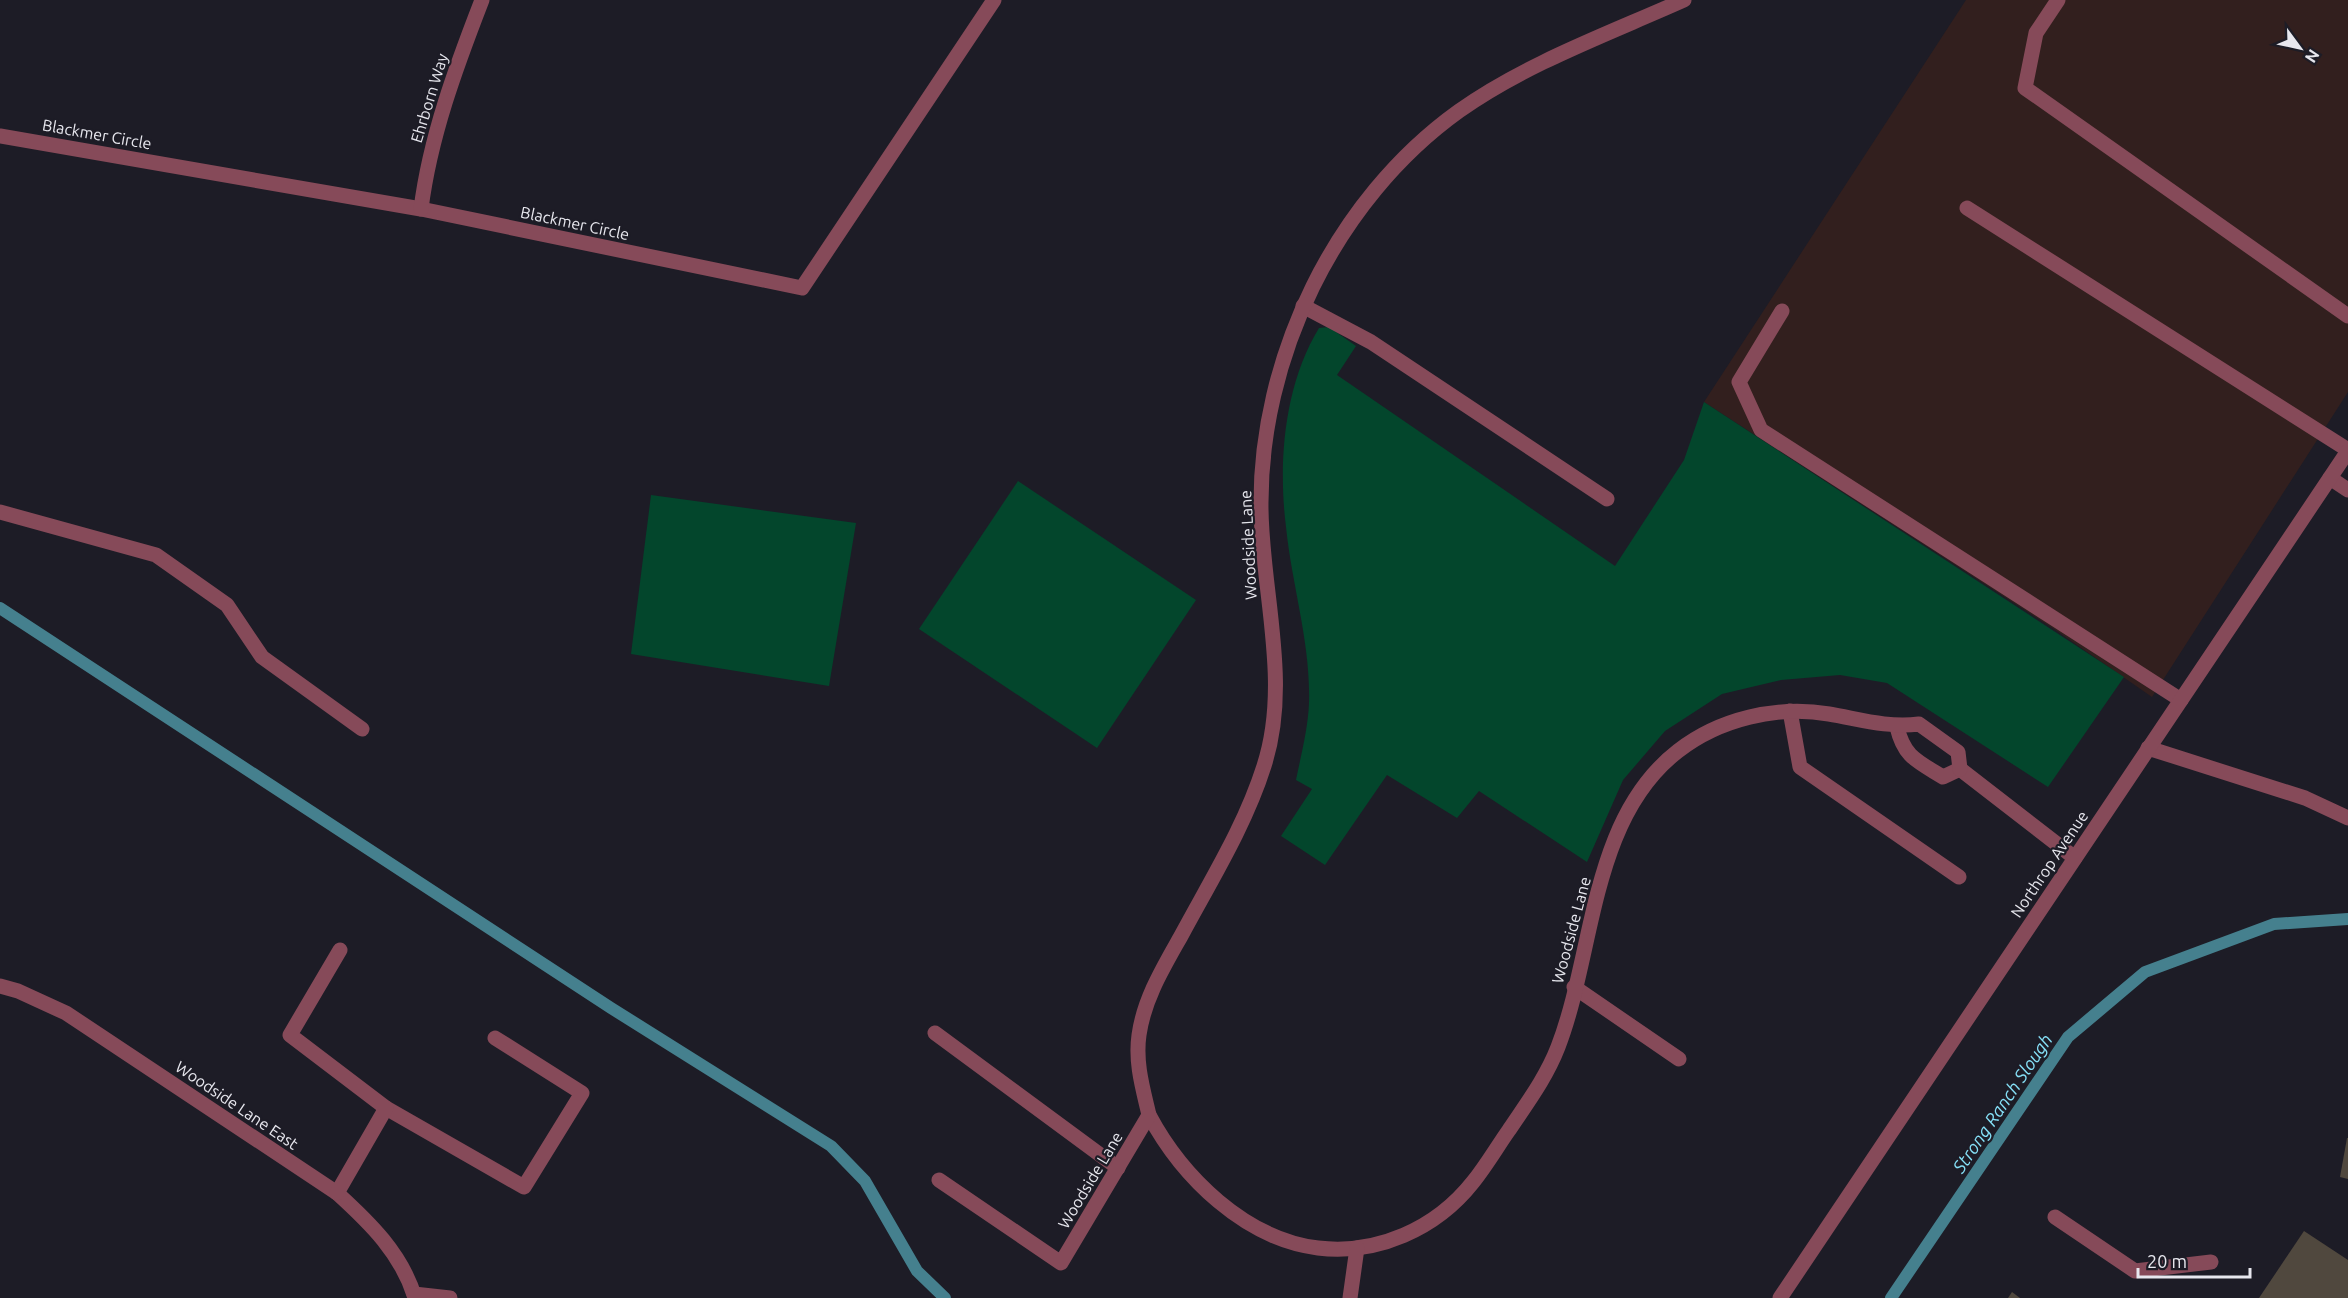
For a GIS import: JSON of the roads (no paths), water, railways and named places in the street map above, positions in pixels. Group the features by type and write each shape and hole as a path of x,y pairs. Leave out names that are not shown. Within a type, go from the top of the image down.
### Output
{"street":[{"name":"Ehrborn Way","path":"421,209 424,179 456,66 482,0"},
{"name":"Blackmer Circle","path":"0,136 421,209 802,288 994,0"},
{"name":"Woodside Lane","path":"1684,0 1523,71 1458,112 1406,157 1371,195 1332,250 1303,306 1272,400 1264,450 1261,510 1275,678 1272,732 1265,763 1244,818 1150,992 1139,1034 1137,1061 1149,1115 1165,1146 1181,1165 1237,1216 1267,1234 1298,1245 1338,1250 1376,1245 1414,1232 1442,1214 1473,1183 1542,1082 1558,1046 1614,838 1631,803 1656,770 1679,750 1710,731 1745,718 1790,711 1826,713 1897,727 1919,724 1958,752 1960,769"},
{"path":"2058,0 2036,33 2025,88 2348,316"},
{"path":"1967,208 2348,450"},
{"path":"1303,306 1371,342 1607,499"},
{"path":"1782,311 1739,382 1761,430 2181,700"},
{"name":"Northrop Avenue","path":"1780,1298 2348,450"},
{"path":"2330,478 2348,490"},
{"path":"0,512 156,555 227,605 262,657 362,729"},
{"path":"1790,711 1800,767 1959,877"},
{"path":"1897,727 1902,748 1924,766 1943,777 1960,769 2075,858"},
{"path":"2148,748 2305,798 2348,818"},
{"path":"340,950 290,1035 386,1108 524,1187 582,1093 495,1038"},
{"name":"Woodside Lane East","path":"0,986 18,991 66,1013 337,1193 376,1229 398,1260 415,1296"},
{"path":"1574,987 1679,1059"},
{"path":"934,1033 1118,1168"},
{"path":"337,1193 386,1108"},
{"name":"Woodside Lane","path":"939,1180 1061,1263 1149,1115"},
{"path":"2055,1217 2135,1271 2211,1262"},
{"path":"1350,1298 1357,1248"},
{"path":"415,1296 450,1298"}],"waterway":[{"path":"0,608 611,1008 831,1146 865,1181 917,1271 945,1298"},
{"name":"Strong Ranch Slough","path":"1891,1298 2068,1037 2145,972 2274,924 2348,919"}]}
